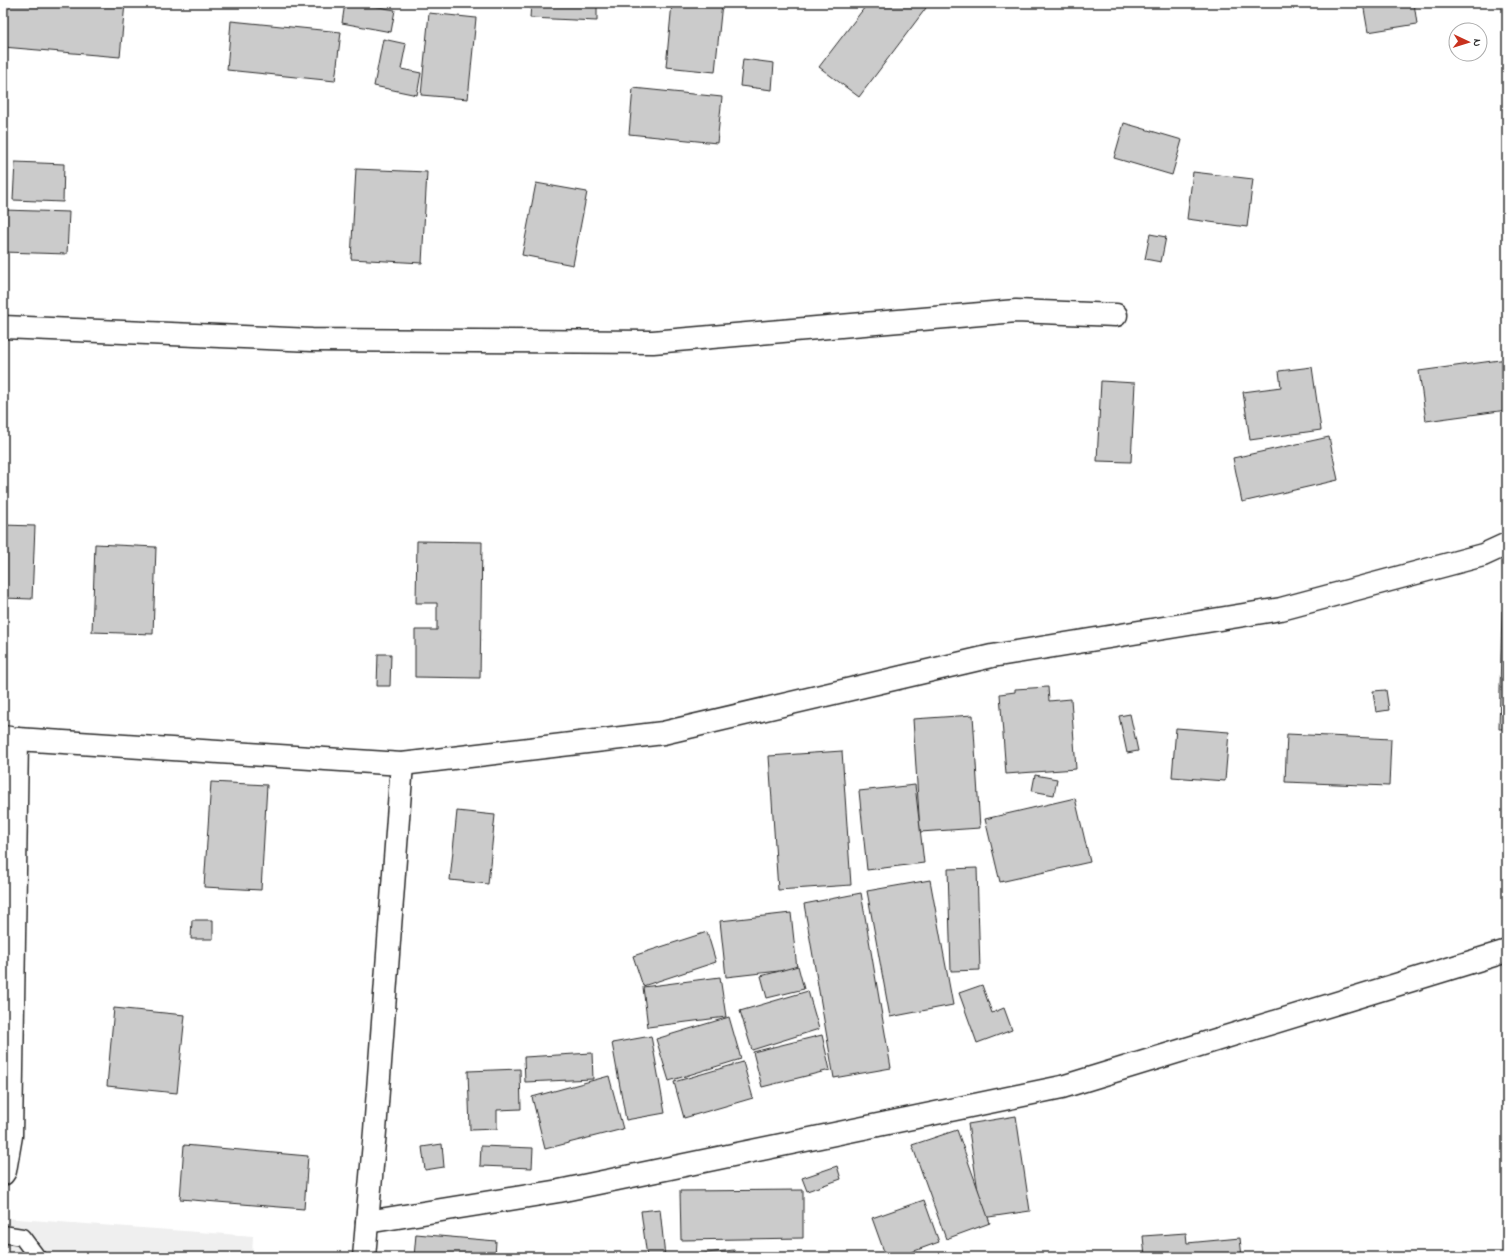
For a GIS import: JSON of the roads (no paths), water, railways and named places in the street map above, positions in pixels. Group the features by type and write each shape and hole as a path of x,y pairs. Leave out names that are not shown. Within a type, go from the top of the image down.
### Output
{"street":[{"path":"3,328 312,340 653,342 1016,311 1116,315"},
{"path":"3,1174 5,1171 11,1136 10,738 402,764 663,733 992,656 1281,609 1483,555 1507,544"},
{"path":"364,1257 375,1131 402,764"},
{"path":"367,1222 559,1191 1062,1088 1507,951"}],"lane":[{"path":"3,1234 22,1237 37,1257"}]}
